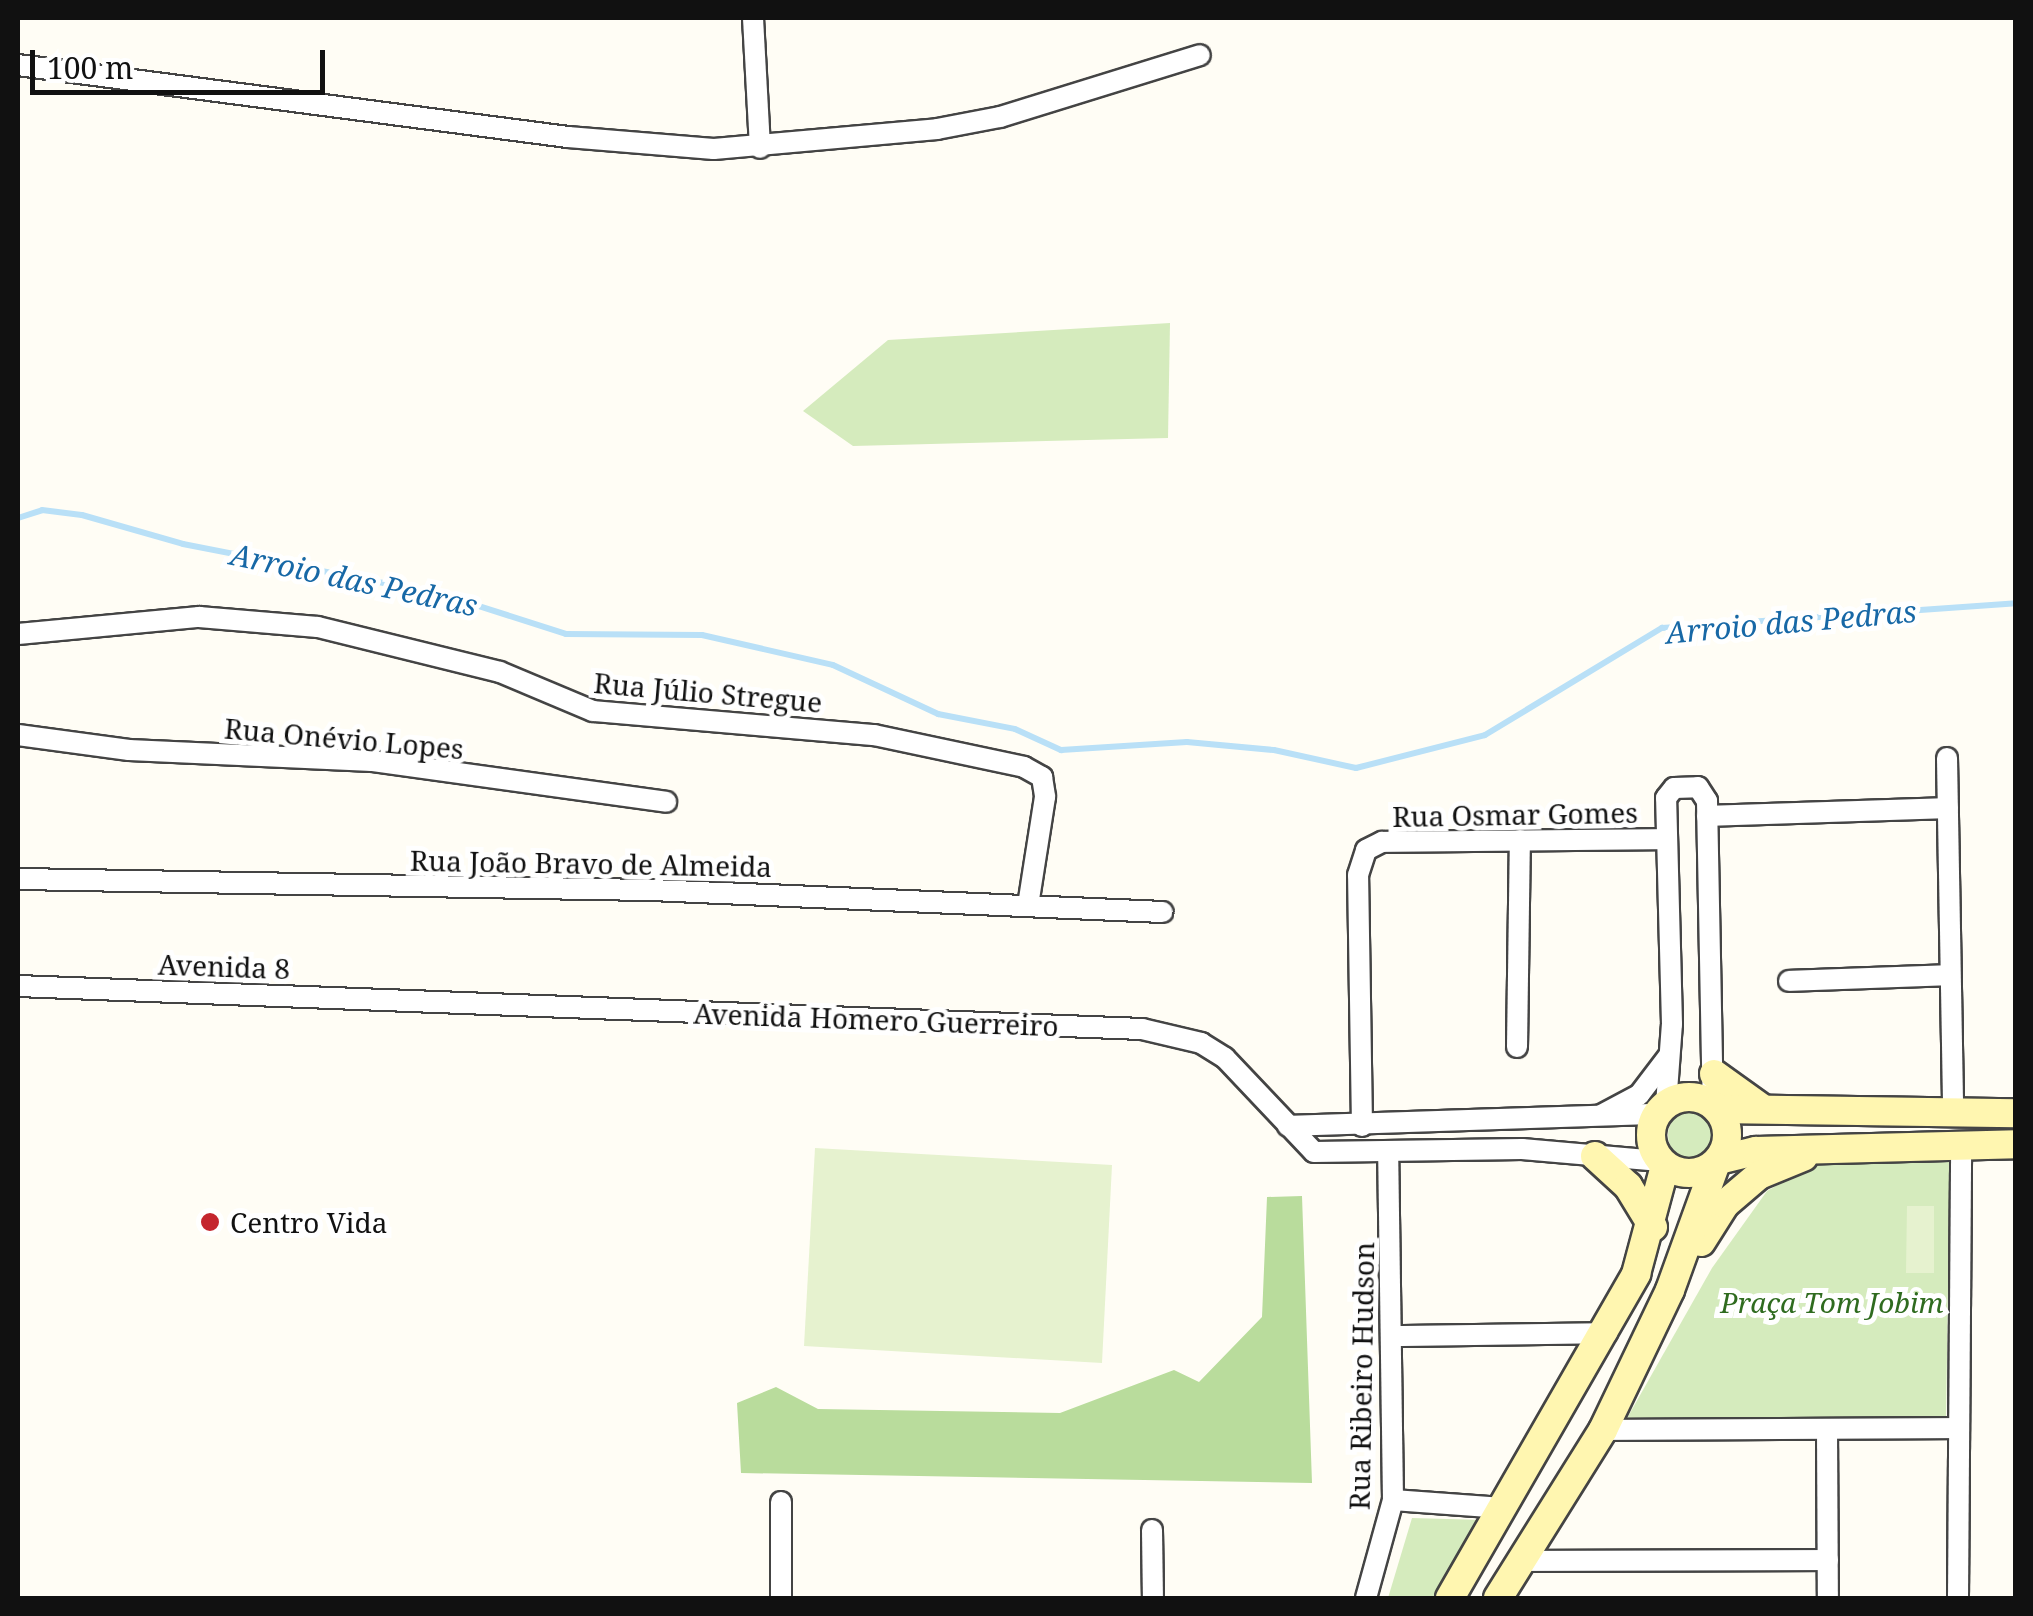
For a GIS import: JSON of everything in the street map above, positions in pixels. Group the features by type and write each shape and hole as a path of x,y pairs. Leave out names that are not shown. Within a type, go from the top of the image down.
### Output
{"street":[{"path":"754,18 760,148"},
{"path":"18,66 568,138 760,148 1000,117 1200,55"},
{"name":"Rua Júlio Stregue","path":"18,634 199,616 318,627 500,672 593,711 874,735 1024,767 1042,778 1045,796 1028,906"},
{"name":"Rua Onévio Lopes","path":"18,735 129,750 372,762 666,802"},
{"path":"1947,758 1954,1114"},
{"path":"1450,1598 1606,1333 1653,1227 1663,1163 1651,1138 1661,1110 1669,1056 1666,798 1674,788 1701,788 1707,816 1715,1107 1727,1129 1670,1290 1602,1430 1498,1598"},
{"path":"1707,816 1948,808"},
{"name":"Rua Osmar Gomes","path":"1362,1126 1358,875 1366,850 1382,842 1668,839"},
{"path":"1516,1048 1520,840"},
{"name":"Rua João Bravo de Almeida","path":"18,879 651,890 1163,912"},
{"path":"1790,981 1950,975"},
{"name":"Avenida 8","path":"18,986 429,1000"},
{"name":"Avenida Homero Guerreiro","path":"429,1000 1142,1029 1201,1043 1225,1058 1314,1152 1522,1149 1663,1163"},
{"path":"1592,1120 1639,1096 1669,1056"},
{"path":"1714,1074 1735,1095 1769,1112"},
{"path":"1288,1126 1592,1120 1661,1110 1695,1097 1715,1107 1769,1112 2016,1114"},
{"path":"1663,1163 1691,1174 1717,1162 1756,1152 2016,1144"},
{"path":"1958,1598 1961,1145"},
{"name":"Rua Ribeiro Hudson","path":"1366,1598 1393,1500 1395,1336 1388,1152"},
{"path":"1670,1290 1724,1204 1759,1176 1814,1153"},
{"path":"1595,1156 1628,1186 1653,1227"},
{"path":"1395,1336 1606,1333"},
{"path":"1602,1430 1958,1428"},
{"path":"1828,1430 1828,1598"},
{"path":"1393,1500 1503,1508"},
{"path":"781,1502 781,1598"},
{"path":"1152,1530 1153,1598"},
{"path":"1520,1561 1828,1560"}],"green space":[{"path":"1170,323 1168,438 853,446 803,411 888,340"},
{"path":"1694,1109 1713,1116 1720,1135 1713,1154 1694,1161 1675,1154 1668,1135 1675,1116"},
{"path":"815,1148 1112,1165 1102,1363 804,1346"},
{"name":"Praça Tom Jobim","path":"1950,1161 1946,1418 1626,1420 1712,1268 1767,1191 1814,1165"},
{"path":"1302,1196 1312,1483 741,1473 737,1403 776,1387 818,1409 1060,1413 1174,1370 1199,1382 1262,1317 1267,1197"},
{"path":"1907,1206 1934,1206 1934,1273 1906,1273"},
{"path":"1412,1518 1482,1520 1434,1598 1388,1598"}],"waterway":[{"name":"Arroio das Pedras","path":"18,518 42,510 82,515 183,544 441,594 566,634 702,635 833,665 938,714 1015,729 1061,750 1187,742 1274,750 1356,768 1485,735 1662,628 2016,603"}],"place":[{"name":"Centro Vida","path":"210,1222"}]}
